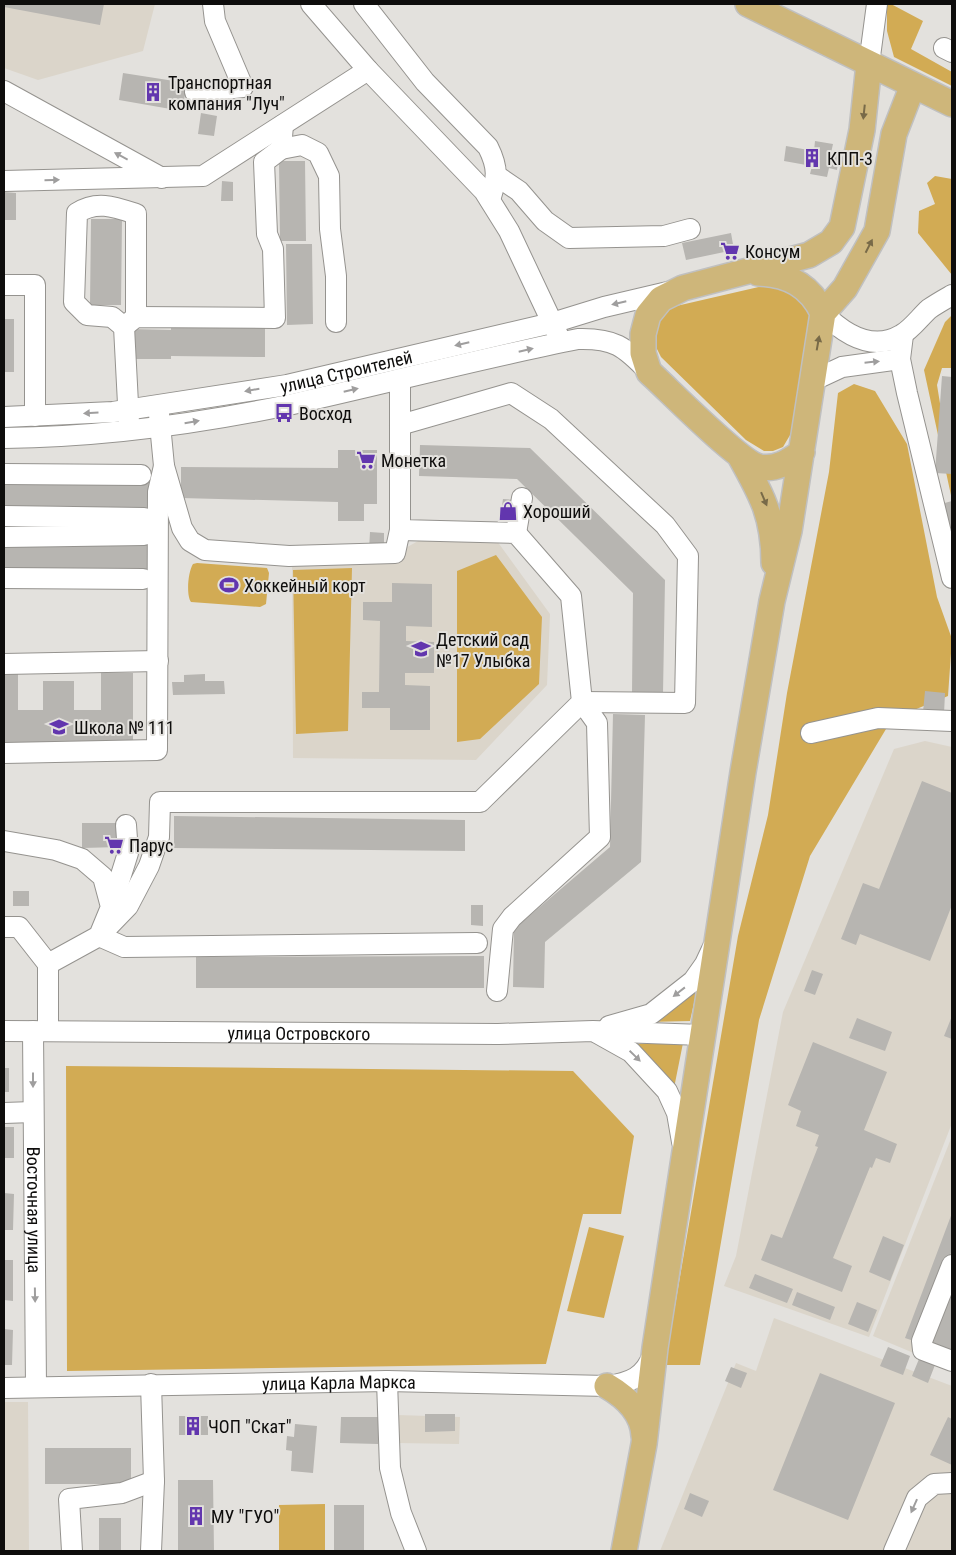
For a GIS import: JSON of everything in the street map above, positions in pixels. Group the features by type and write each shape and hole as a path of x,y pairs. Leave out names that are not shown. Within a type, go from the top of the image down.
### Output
{"main road":[{"path":"748,4 952,104"},
{"path":"802,452 785,464 775,467 758,467 740,456 649,372 643,353 643,334 648,315 662,299 684,288 809,255 831,242 843,225 862,130 869,64"},
{"path":"624,1551 644,1444 655,1348 717,939 772,600 789,531 823,313 845,288 876,231 894,134 913,85"},
{"path":"747,272 785,276 798,282 810,291 823,313"},
{"path":"740,456 767,507 774,544 772,600"},
{"path":"607,1386 620,1393 638,1414 644,1425 644,1444"}],"street":[{"path":"195,92 243,87 215,21 213,4"},
{"path":"311,4 368,70 472,176 490,200 509,231 561,342"},
{"path":"364,4 425,82 488,147 494,159 497,176 490,200"},
{"path":"869,64 877,4"},
{"path":"4,181 164,179 203,176 368,70"},
{"path":"4,91 164,179"},
{"path":"4,105 29,106"},
{"path":"281,149 283,125"},
{"path":"130,430 130,322 136,214 115,207 89,205 77,213 74,302 87,315 112,317 130,322 274,318 273,249 267,234 264,162 281,149 302,145 318,153 329,176 330,229 336,276 336,322"},
{"path":"497,176 519,191 545,221 570,238 664,236 690,229"},
{"path":"4,285 35,285 35,416"},
{"name":"улица Строителей","path":"4,417 129,410 287,384 552,323 604,307 684,288"},
{"path":"823,313 837,327 855,338 872,342 888,341 902,335 929,309 952,295"},
{"path":"902,335 900,359 952,578"},
{"name":"улица Строителей","path":"4,438 65,436 160,427 292,404 561,342 599,338 625,349 649,372"},
{"path":"812,381 842,367 900,359"},
{"path":"158,406 164,466 182,528 190,541 205,550 289,556 395,553 400,530 400,379"},
{"path":"4,927 19,927 48,964 99,936 128,906 149,866 159,837 160,802 480,802 582,702 685,703 688,556 666,525 551,419 511,393 400,425"},
{"path":"4,753 157,750 158,492 164,466"},
{"path":"4,474 141,475"},
{"path":"516,533 522,498"},
{"path":"4,516 144,526 4,537"},
{"path":"400,530 516,533 571,596 582,702 597,723 600,837 512,917 503,929 497,991"},
{"path":"4,578 143,579"},
{"path":"4,664 158,661"},
{"path":"811,733 878,718 952,721"},
{"path":"99,936 128,852 126,825"},
{"path":"4,842 56,850 82,859 103,877 110,907"},
{"path":"99,936 124,947 477,943"},
{"path":"593,1031 651,1014 693,981 705,964 717,939"},
{"name":"Восточная улица","path":"36,1388 33,1112 48,964"},
{"name":"улица Островского","path":"4,1031 488,1034 593,1031"},
{"path":"593,1031 702,1035"},
{"path":"593,1031 631,1052 667,1091 677,1113 684,1154"},
{"path":"4,1113 33,1112"},
{"path":"952,1265 922,1340 923,1350 952,1361"},
{"name":"улица Карла Маркса","path":"4,1388 387,1380 607,1386 625,1383 640,1375 648,1367 655,1348"},
{"path":"387,1380 390,1468 401,1513 416,1551"},
{"path":"151,1384 154,1481 151,1551"},
{"path":"72,1551 69,1499 122,1494 154,1481"},
{"path":"894,1551 917,1498 934,1484 952,1483"}],"shaded area":[{"path":"4,4 155,4 143,51 38,80 4,68"},
{"path":"887,4 891,4 923,21 911,49 952,72 952,86 894,57 887,31"},
{"path":"935,176 952,179 952,275 918,233 919,211 935,204 927,183"},
{"path":"776,285 805,300 811,318 793,430 783,447 773,451 764,451 746,440 661,357 652,339 662,313 672,307 763,286"},
{"path":"952,315 952,368 942,368 937,385 952,477 952,500 924,370 945,322"},
{"path":"854,384 875,391 907,444 937,597 952,639 948,696 892,719 810,856 759,1020 700,1365 665,1365 738,936 768,815 787,693 829,472 838,393"},
{"name":"Детский сад №17 Улыбка","path":"418,541 497,541 550,614 547,685 476,760 293,758 292,558 395,554"},
{"path":"496,555 542,617 539,684 480,739 457,742 457,571"},
{"name":"Хоккейный корт","path":"193,564 267,568 269,573 266,604 260,607 191,602 188,594 189,578"},
{"path":"352,568 348,731 296,734 293,570"},
{"path":"925,741 952,747 952,1123 869,1337 724,1286 736,1256 783,1012 894,749"},
{"path":"698,985 690,1021 647,1022"},
{"path":"683,1043 674,1088 634,1044"},
{"path":"66,1066 573,1071 634,1136 621,1214 583,1214 546,1364 67,1371"},
{"path":"952,1136 952,1369 873,1336"},
{"path":"589,1227 624,1236 604,1318 567,1311"},
{"path":"774,1318 952,1386 952,1551 660,1551 736,1363 756,1371"},
{"path":"4,1402 28,1402 29,1551 4,1551"},
{"path":"397,1415 460,1417 459,1444 397,1443"},
{"path":"325,1504 325,1551 279,1551 279,1505"}],"building":[{"path":"4,4 104,4 100,25 4,7"},
{"name":"Транспортная компания \"Луч\"","path":"123,73 187,83 182,111 119,100"},
{"path":"201,113 217,116 214,136 198,134"},
{"name":"КПП-3","path":"815,141 833,144 831,153 839,155 837,170 829,168 827,177 810,174 812,166 784,161 786,146 814,151"},
{"path":"279,161 305,161 306,241 280,241"},
{"path":"222,181 233,182 233,201 221,201"},
{"path":"4,192 16,193 16,220 4,220"},
{"path":"91,219 122,219 121,305 90,305"},
{"path":"731,233 734,250 686,260 682,243"},
{"path":"286,244 312,244 313,324 287,325"},
{"path":"4,319 14,319 14,372 4,372"},
{"path":"171,325 265,326 265,357 171,356 171,359 130,359 131,329 171,330"},
{"path":"942,376 952,377 952,474 935,473"},
{"path":"420,445 530,448 665,580 663,693 632,693 633,593 517,479 419,476"},
{"path":"338,450 377,450 377,504 364,504 364,521 338,521 338,502 181,498 181,467 338,468"},
{"path":"4,480 153,481 153,511 4,510"},
{"path":"503,499 516,500 514,522 500,520"},
{"path":"952,501 952,541 941,504"},
{"path":"370,532 384,533 384,551 369,550"},
{"path":"4,542 150,543 149,576 4,575"},
{"path":"392,583 432,584 432,627 406,626 406,641 434,642 434,673 405,673 405,685 430,686 430,730 390,730 390,708 362,708 362,692 379,692 380,621 363,620 363,602 392,602"},
{"path":"4,673 18,673 18,710 43,710 43,681 74,681 74,710 101,710 101,673 133,673 133,744 4,744"},
{"path":"205,674 205,681 224,681 225,694 173,695 172,682 184,682 184,675"},
{"path":"925,691 945,693 944,714 923,712"},
{"path":"613,714 645,715 641,862 545,942 544,988 513,987 514,929 610,847"},
{"path":"922,781 952,793 952,905 930,961 860,934 856,945 841,939 863,883 879,889"},
{"path":"174,816 465,820 465,851 174,848"},
{"path":"82,823 120,823 120,847 82,848"},
{"path":"13,891 29,891 29,906 13,906"},
{"path":"471,905 483,905 483,926 471,925"},
{"path":"484,956 484,988 196,988 196,957"},
{"path":"812,970 823,974 815,995 804,991"},
{"path":"952,1016 952,1039 944,1036"},
{"path":"857,1018 892,1032 885,1051 849,1038"},
{"path":"813,1042 887,1072 864,1130 897,1144 890,1163 876,1158 872,1168 870,1167 833,1258 852,1266 842,1292 761,1260 771,1234 782,1238 818,1147 815,1146 819,1135 796,1126 801,1111 788,1105"},
{"path":"4,1068 9,1068 9,1092 4,1092"},
{"path":"4,1127 14,1127 14,1158 4,1158"},
{"path":"4,1193 14,1194 13,1230 4,1230"},
{"path":"952,1213 952,1250 917,1342 905,1338"},
{"path":"883,1236 904,1245 890,1281 869,1272"},
{"path":"4,1260 13,1260 13,1301 4,1300"},
{"path":"755,1274 793,1289 787,1303 749,1288"},
{"path":"952,1278 952,1354 927,1345"},
{"path":"797,1292 835,1307 830,1320 792,1305"},
{"path":"857,1302 877,1310 868,1332 848,1324"},
{"path":"4,1329 13,1330 12,1365 4,1365"},
{"path":"888,1347 910,1356 903,1375 880,1366"},
{"path":"919,1359 935,1365 928,1383 912,1376"},
{"path":"731,1367 747,1373 741,1388 725,1381"},
{"path":"820,1373 895,1403 848,1520 773,1490"},
{"path":"425,1414 455,1414 455,1431 425,1432"},
{"name":"ЧОП \"Скат\"","path":"179,1416 208,1416 208,1435 179,1435"},
{"path":"341,1417 378,1417 378,1444 340,1443"},
{"path":"948,1417 952,1419 952,1465 930,1455"},
{"path":"295,1424 317,1426 313,1473 291,1471 292,1451 286,1450 287,1436 294,1437"},
{"path":"45,1448 131,1448 131,1484 45,1484"},
{"name":"МУ \"ГУО\"","path":"178,1480 213,1480 214,1551 178,1551"},
{"path":"690,1493 709,1501 702,1517 684,1509"},
{"path":"334,1505 364,1505 364,1551 334,1551"},
{"path":"99,1518 121,1518 121,1551 99,1551"}],"place":[{"name":"Транспортная компания \"Луч\"","path":"153,92"},
{"name":"КПП-3","path":"812,158"},
{"name":"Консум","path":"730,251"},
{"name":"Восход","path":"284,413"},
{"name":"Монетка","path":"366,460"},
{"name":"Хороший","path":"508,511"},
{"name":"Хоккейный корт","path":"229,585"},
{"name":"Детский сад №17 Улыбка","path":"421,649"},
{"name":"Школа № 111","path":"59,727"},
{"name":"Парус","path":"114,845"},
{"name":"ЧОП \"Скат\"","path":"193,1426"},
{"name":"МУ \"ГУО\"","path":"196,1516"}]}
